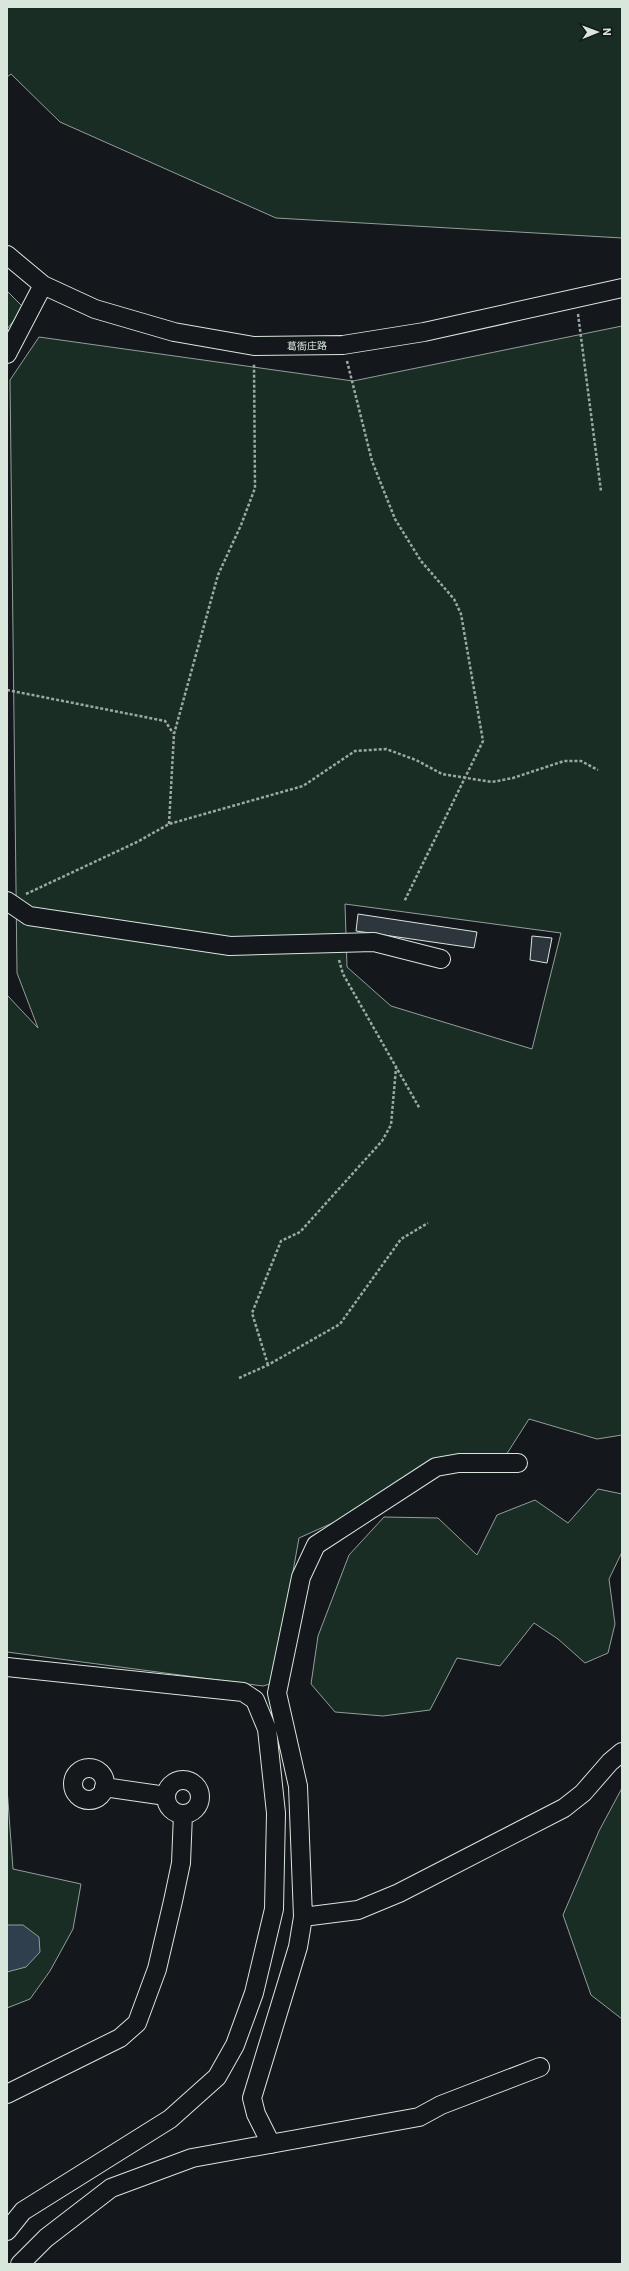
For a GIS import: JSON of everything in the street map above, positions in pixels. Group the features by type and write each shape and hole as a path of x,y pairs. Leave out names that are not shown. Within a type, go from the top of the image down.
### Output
{"street":[{"name":"葛衙庄路","path":"7,255 43,285 102,312 174,332 254,346 343,345 424,332 622,288"},
{"path":"7,354 43,285"},
{"path":"8,902 29,916 230,946 374,942 441,959"},
{"path":"271,2144 256,2114 252,2098 298,1947 303,1917 298,1786 277,1693 301,1577 316,1545 436,1466 459,1463 518,1463"},
{"path":"7,1667 243,1692 255,1700 267,1729 276,1814 274,1909 254,1993 236,2045 217,2077 170,2118 23,2210 7,2231"},
{"path":"303,1917 358,1910 399,1893 557,1812 583,1793 610,1762 622,1752"},
{"path":"186,1780 195,1785 200,1795 200,1801 194,1810 184,1814 173,1811 166,1802 166,1796 167,1790 175,1782 186,1780"},
{"path":"104,1787 166,1796"},
{"path":"7,2094 120,2038 137,2022 157,1969 173,1900 181,1863 184,1814"},
{"path":"20,2264 46,2238 110,2188 192,2158 419,2117 441,2105 540,2067"}],"path":[{"path":"576,299 601,491"},
{"path":"343,345 372,461 396,519 421,561 454,598 461,614 482,741 404,902"},
{"path":"169,824 174,734 218,575 242,525 255,488 254,346"},
{"path":"7,690 165,721 174,734"},
{"path":"8,902 137,842 169,824 303,786 355,751 386,749 416,760 442,774 492,782 513,778 564,761 581,761 598,770"},
{"path":"334,943 343,974 420,1109"},
{"path":"268,1365 252,1313 281,1241 300,1232 382,1141 391,1125 396,1068"},
{"path":"238,1378 268,1365 340,1324 401,1239 428,1223"}],"green space":[{"path":"7,7 622,7 622,238 276,218 60,122 11,74 7,77"},
{"path":"7,291 24,308 7,329"},
{"path":"622,326 622,1435 597,1439 529,1419 501,1463 446,1472 299,1538 273,1683 263,1686 7,1652 7,995 38,1028 17,973 10,380 39,337 353,381","holes":["345,904 561,933 532,1049 391,1006 347,967"]},
{"path":"598,1489 622,1494 622,1552 609,1579 615,1624 608,1653 585,1663 558,1639 534,1623 500,1666 457,1658 430,1710 383,1716 335,1712 311,1684 318,1636 349,1555 384,1517 438,1518 477,1555 497,1515 535,1500 568,1523"},
{"path":"7,1788 13,1869 81,1884 73,1929 50,1971 30,1999 7,2008"},
{"path":"622,1788 622,2019 591,1995 563,1915 599,1831"}],"water":[{"path":"7,1925 23,1925 39,1937 40,1952 26,1967 7,1972"}],"building":[{"path":"358,914 477,932 474,948 356,931"},
{"path":"532,936 552,938 547,963 530,960"}]}
